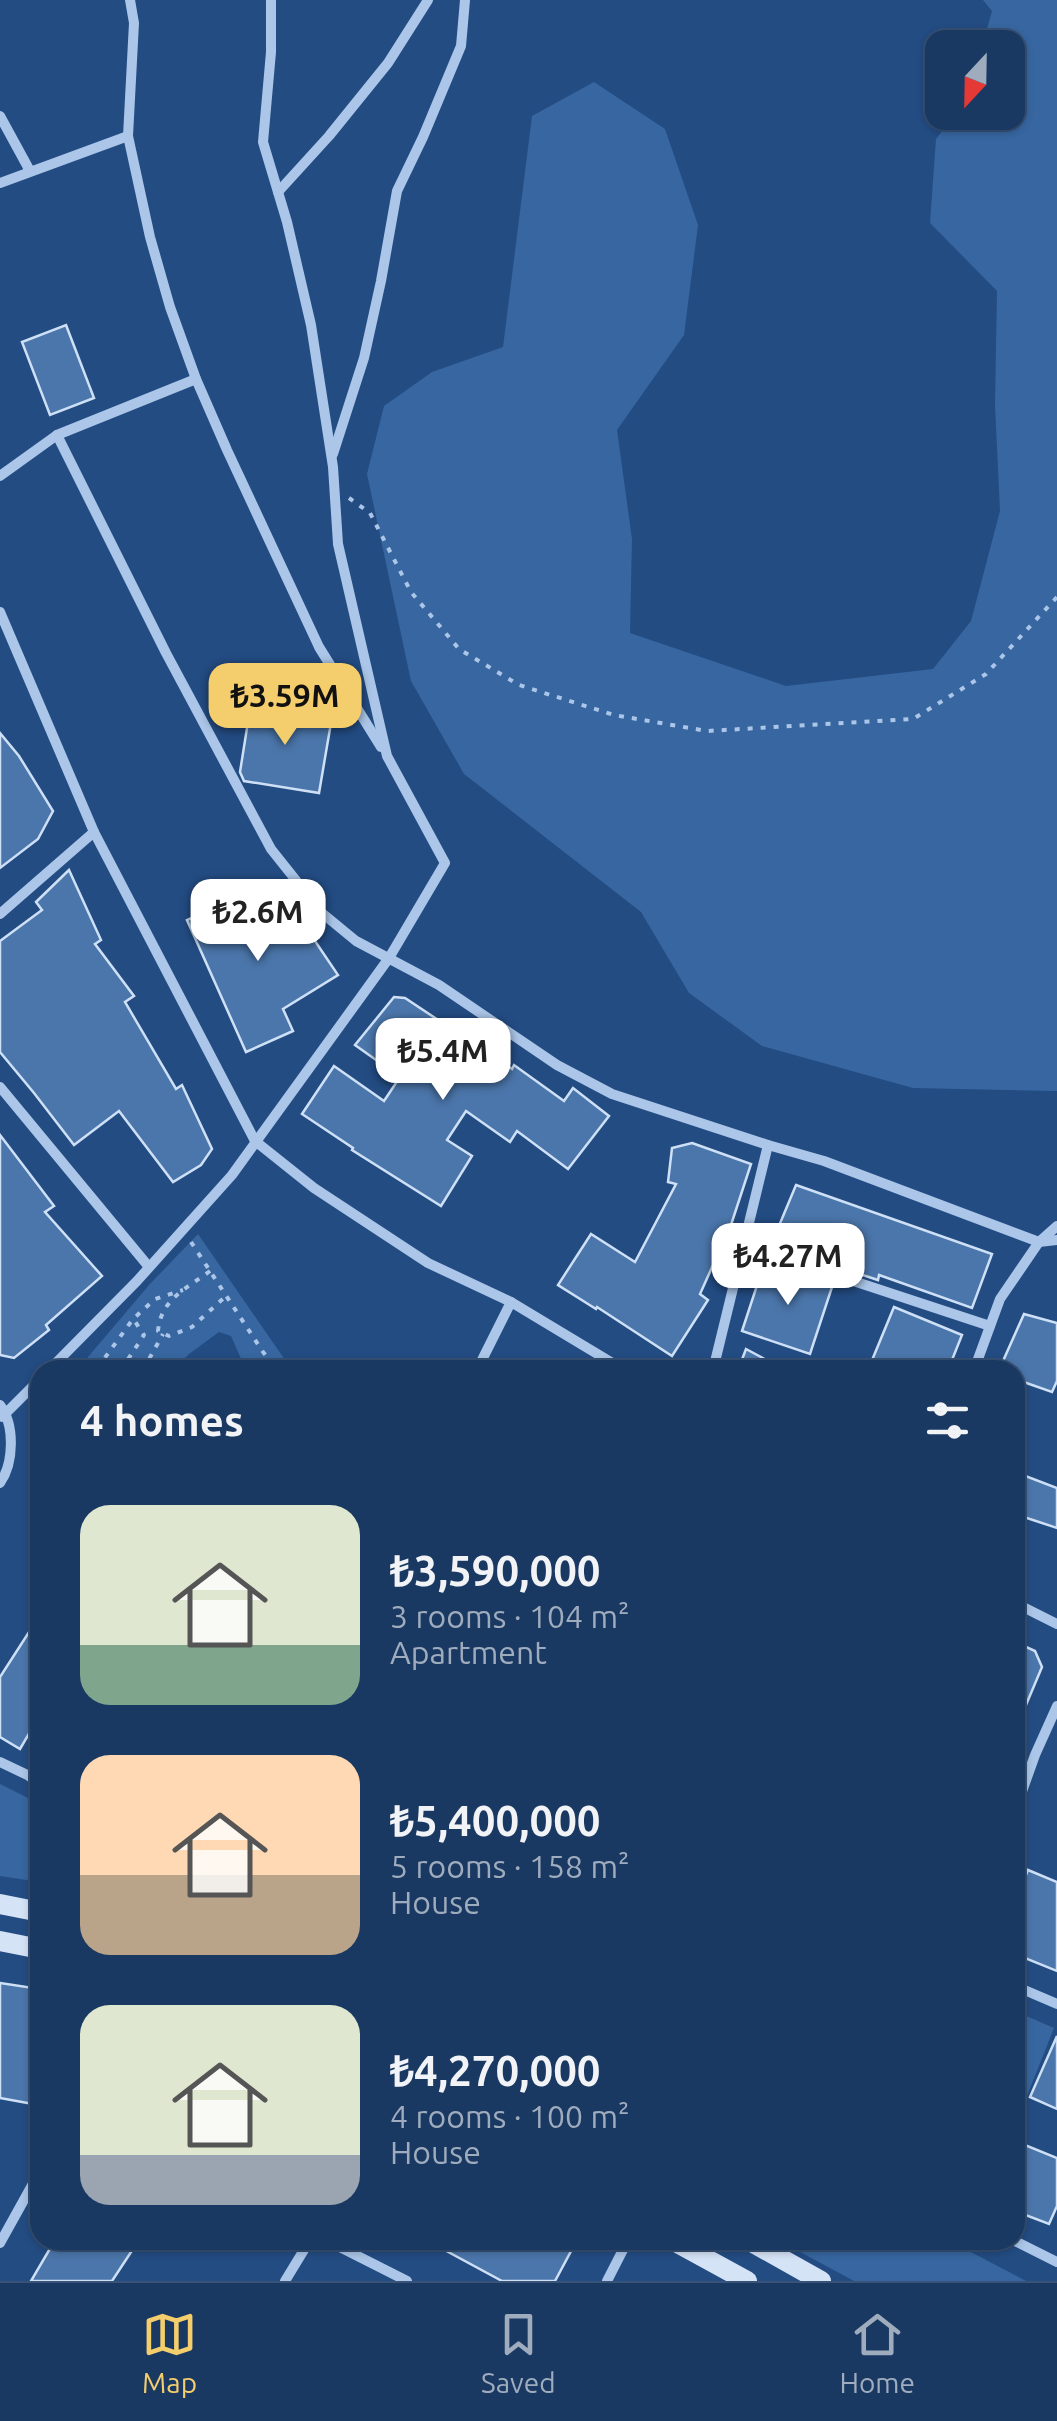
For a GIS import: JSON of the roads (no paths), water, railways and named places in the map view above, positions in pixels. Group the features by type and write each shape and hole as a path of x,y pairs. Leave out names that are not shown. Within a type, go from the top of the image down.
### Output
{"main road":[{"path":"0,1904 30,1910"},
{"path":"0,1941 30,1946"},
{"path":"691,2250 748,2281"},
{"path":"766,2250 820,2281"}],"street":[{"path":"59,1360 150,1267 232,1175 389,958 445,863 387,756 319,646 196,379 150,238 128,136 134,23 130,0"},
{"path":"271,0 263,142 311,325 332,460 338,544 387,756"},
{"path":"278,192 388,62 428,0"},
{"path":"332,460 364,358 397,191 461,46 466,0"},
{"path":"0,116 30,172"},
{"path":"0,184 128,136"},
{"path":"0,476 57,435 196,379"},
{"path":"57,435 271,849 322,913 356,941 439,985 557,1065 612,1094 824,1160 1039,1242 1057,1240"},
{"path":"0,612 94,832 255,1141 314,1188 428,1262 512,1302 608,1360"},
{"path":"0,914 94,832"},
{"path":"0,1087 150,1267"},
{"path":"716,1360 768,1145"},
{"path":"978,1360 1000,1298 1039,1242 1057,1226"},
{"path":"744,1245 990,1326"},
{"path":"483,1360 512,1302"},
{"path":"0,1483 12,1456 2,1412 30,1388"},
{"path":"1025,1608 1057,1624"},
{"path":"1025,1783 1057,1706"},
{"path":"0,1762 30,1777"},
{"path":"1025,1990 1057,2004"},
{"path":"0,2243 30,2188"},
{"path":"1025,2246 1057,2262"},
{"path":"285,2281 304,2250"},
{"path":"346,2250 407,2281"},
{"path":"607,2281 623,2250"}]}
